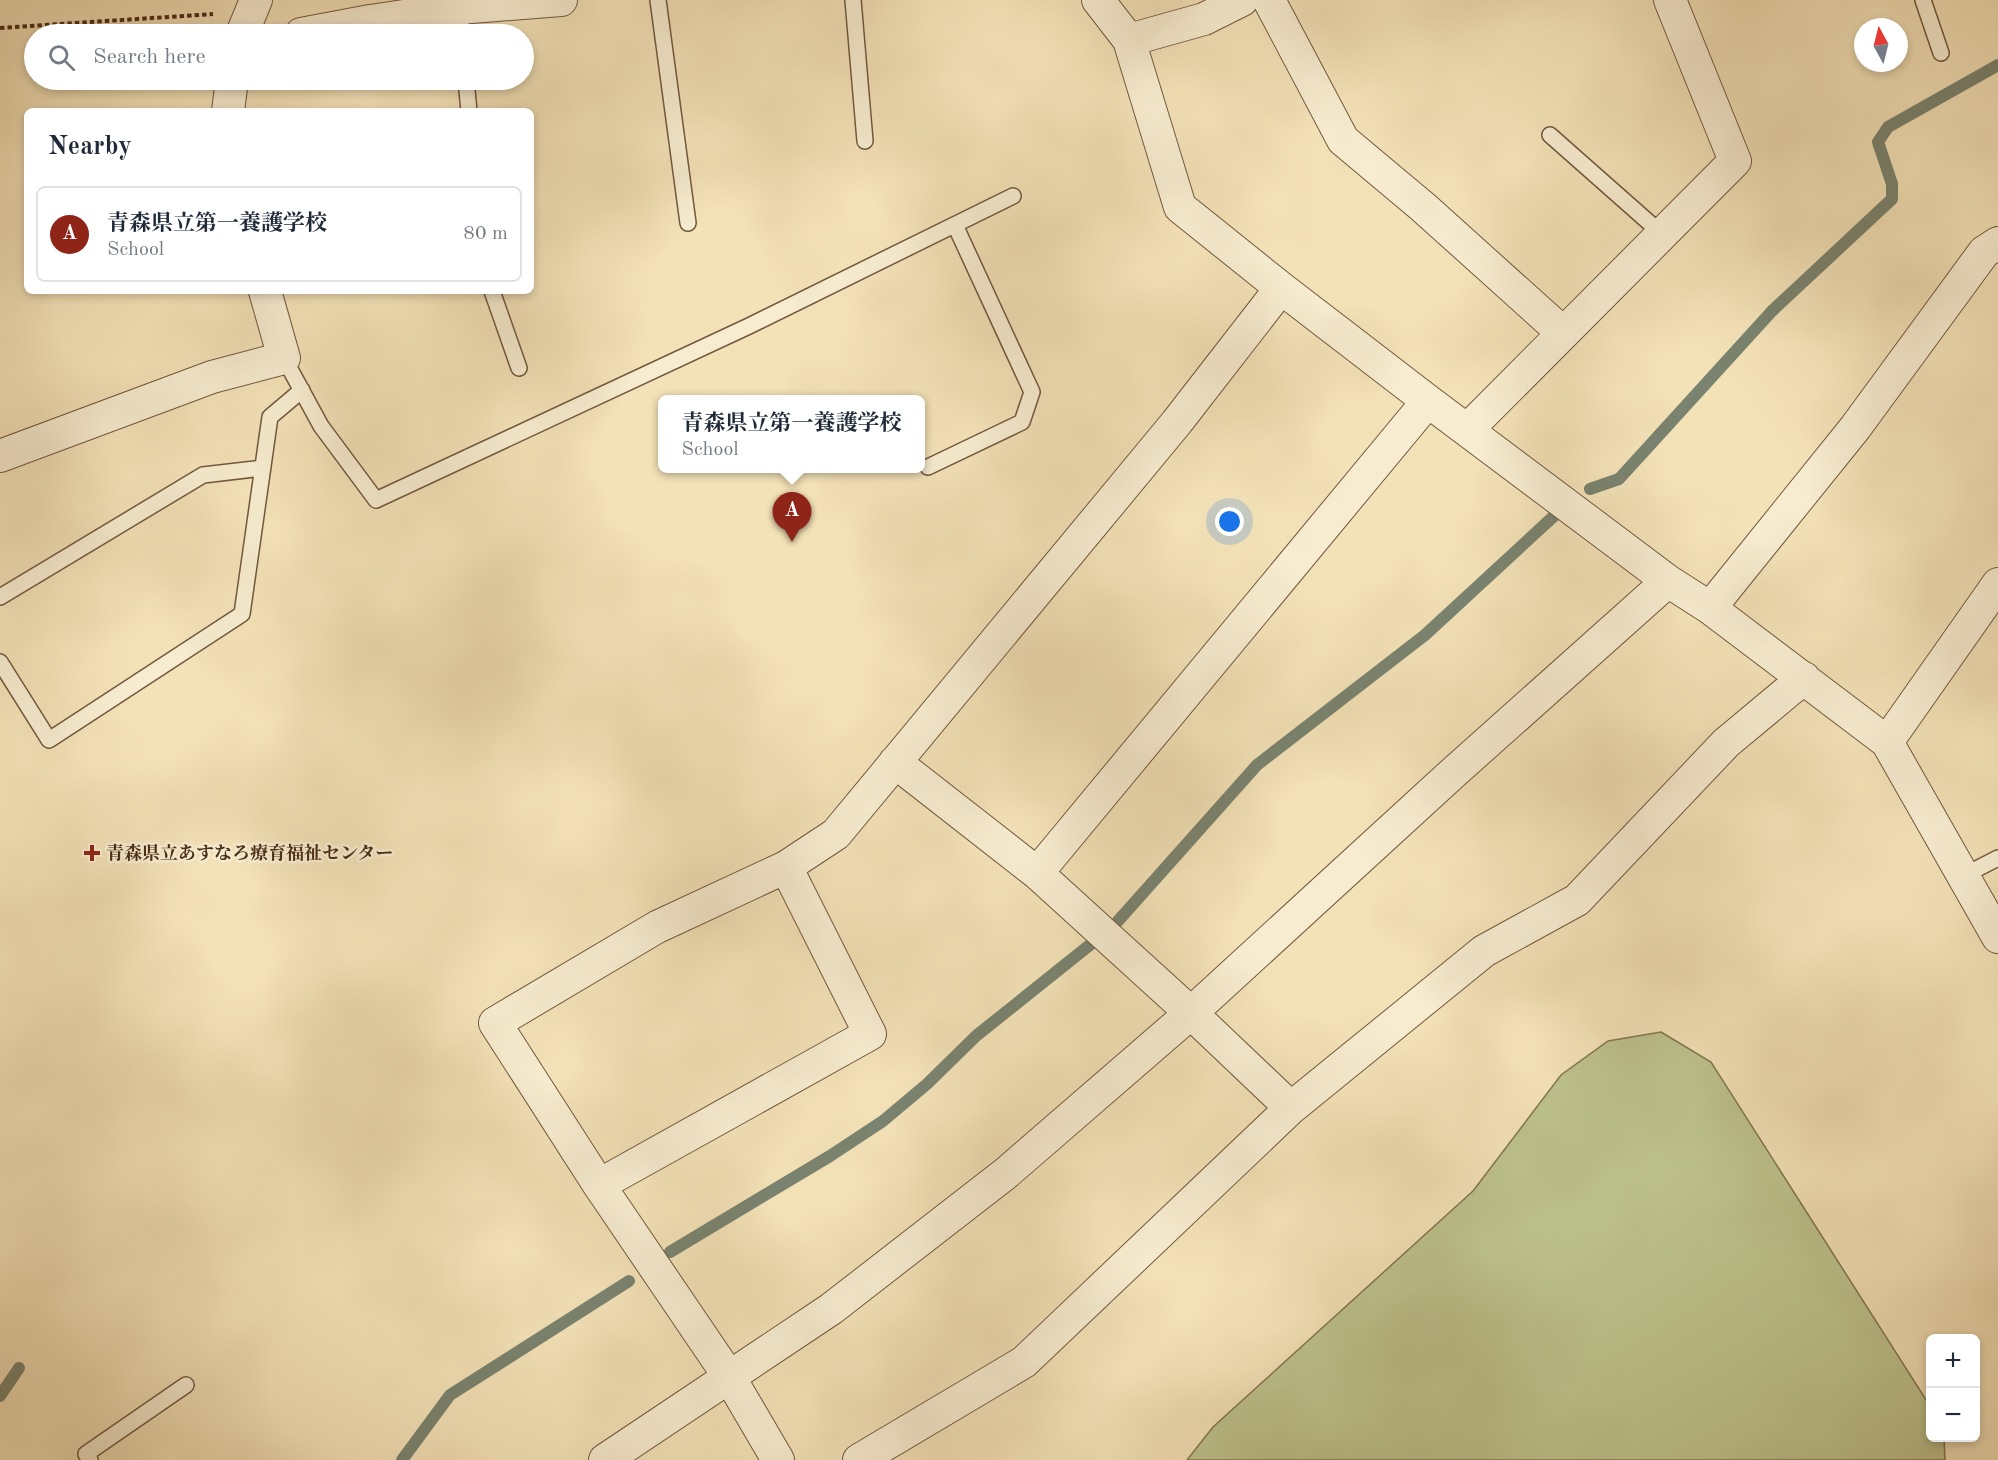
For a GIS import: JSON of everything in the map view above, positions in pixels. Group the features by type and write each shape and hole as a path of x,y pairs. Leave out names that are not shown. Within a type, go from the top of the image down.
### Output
{"street":[{"path":"233,24 256,0"},
{"path":"354,24 370,21 460,21 561,0"},
{"path":"1098,0 1129,40 1180,207 1428,401 1668,581 1710,608 1887,742 1965,875 1998,937"},
{"path":"1129,40 1204,20 1242,0"},
{"path":"1269,0 1343,140 1423,207 1563,333"},
{"path":"1468,429 1735,161 1670,0"},
{"path":"228,108 231,90"},
{"path":"1710,608 1855,428 1984,252 1998,243"},
{"path":"778,1460 730,1378 599,1185 495,1023 657,927 786,867 836,834 1177,422 1281,288"},
{"path":"0,456 212,377 284,357 266,294"},
{"path":"1037,873 1428,401"},
{"path":"605,1460 831,1309 1005,1174 1191,1013 1462,765 1668,581"},
{"path":"1887,742 1998,584"},
{"path":"860,1460 1024,1362 1291,1108 1484,951 1577,900 1726,743 1804,678"},
{"path":"896,762 1037,873 1191,1013 1291,1108"},
{"path":"599,1185 870,1034 786,867"}],"lane":[{"path":"658,0 688,223"},
{"path":"853,0 865,141"},
{"path":"1923,0 1941,53"},
{"path":"467,90 469,108"},
{"path":"1550,135 1662,234"},
{"path":"284,357 321,426 376,500 749,326 1013,196"},
{"path":"928,466 1022,422 1032,392 955,225"},
{"path":"493,294 519,368"},
{"path":"0,662 49,740 242,614 270,417 302,390"},
{"path":"0,597 203,475 263,468"},
{"path":"1965,875 1998,858"},
{"path":"90,1460 86,1454 186,1384"}],"path":[{"path":"0,28 24,28"}],"green space":[{"path":"1661,1032 1711,1062 1926,1400 1926,1442 1944,1442 1945,1460 1187,1460 1213,1427 1473,1191 1561,1075 1608,1041"}],"waterway":[{"path":"1590,489 1619,479 1772,311 1892,199 1892,184 1878,142 1888,127 1998,65"},
{"path":"1118,921 1257,765 1425,635 1554,516"},
{"path":"670,1252 830,1156 883,1121 927,1084 976,1036 1091,944"},
{"path":"402,1460 450,1395 629,1281"},
{"path":"0,1396 19,1368"}],"place":[{"name":"青森県立第一養護学校","path":"792,542"},
{"name":"青森県立あすなろ療育福祉センター","path":"92,853"}]}
